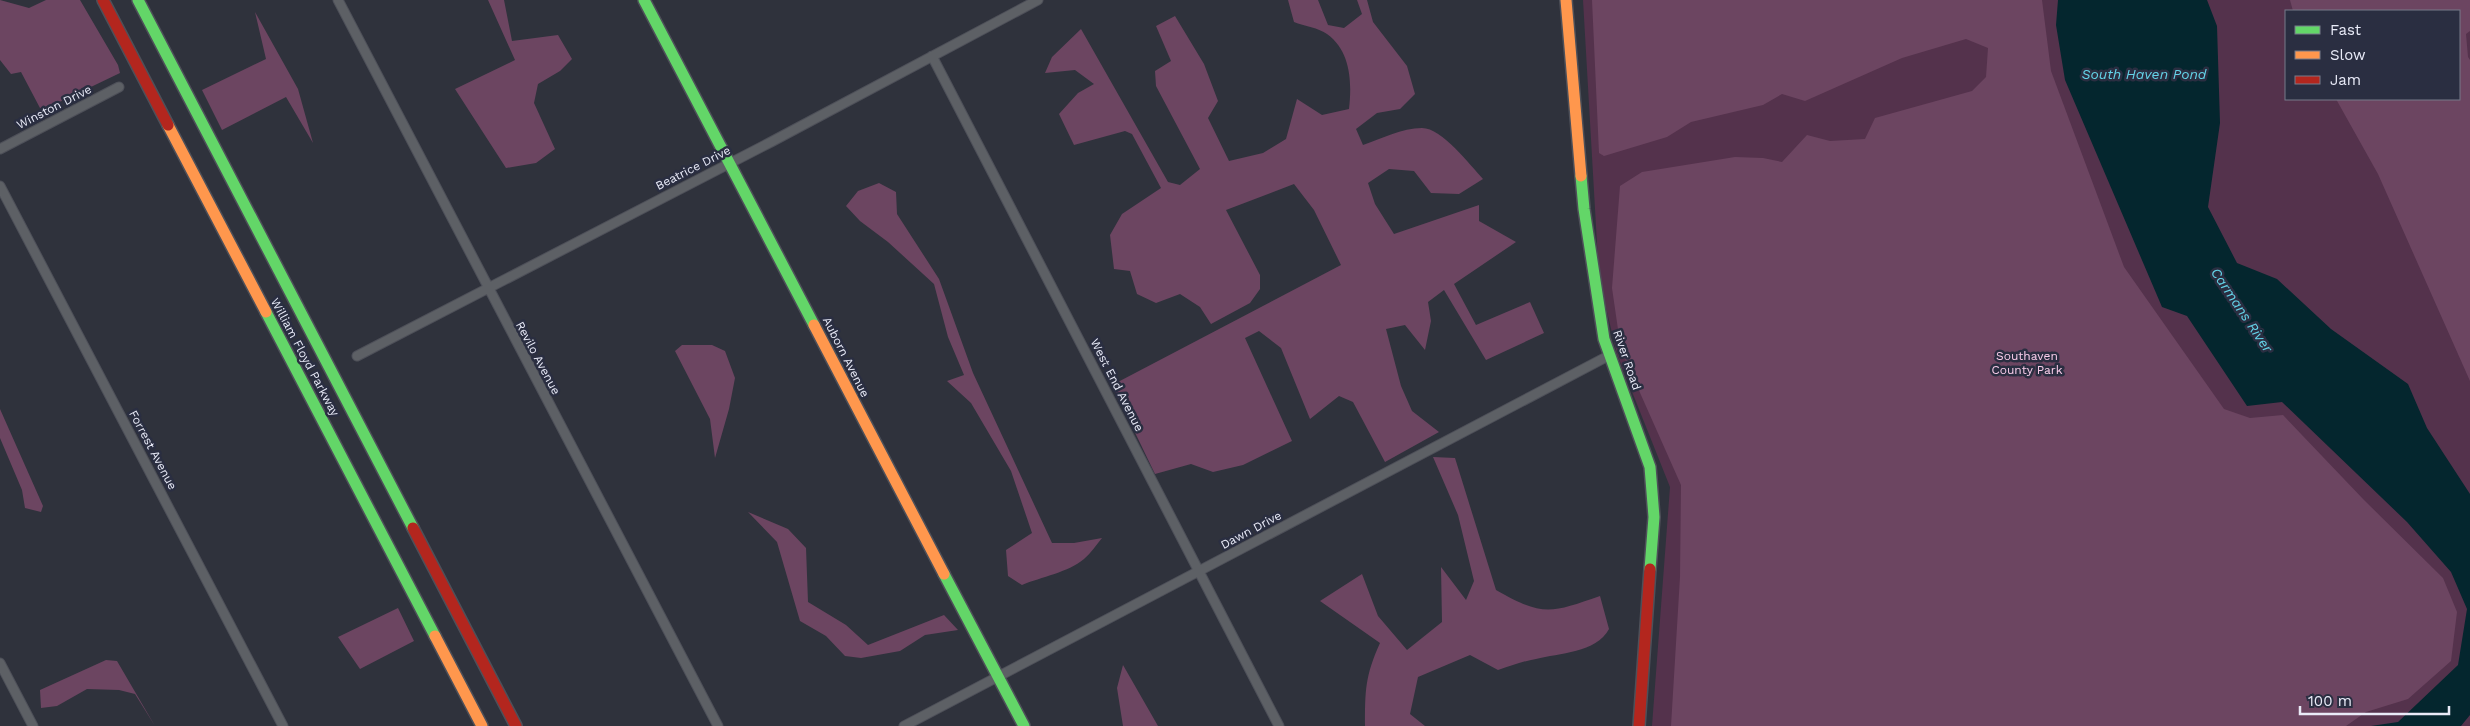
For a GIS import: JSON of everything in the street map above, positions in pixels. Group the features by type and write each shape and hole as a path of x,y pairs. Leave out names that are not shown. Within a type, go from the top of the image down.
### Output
{"main road":[{"name":"William Floyd Parkway","path":"103,0 482,726"},
{"name":"William Floyd Parkway","path":"138,0 516,726"},
{"name":"Auborn Avenue","path":"644,0 731,163 841,380 1024,726"},
{"name":"River Road","path":"1566,0 1591,265 1604,339 1650,467 1654,517 1638,726"}],"street":[{"name":"Revilo Avenue","path":"338,0 718,726"},
{"name":"Beatrice Drive","path":"357,356 731,163 1038,0"},
{"name":"West End Avenue","path":"932,56 1279,726"},
{"name":"Winston Drive","path":"0,149 119,87"},
{"name":"Forrest Avenue","path":"0,186 283,726"},
{"name":"Dawn Drive","path":"904,726 1610,355"},
{"path":"0,663 33,726"}],"green space":[{"path":"0,0 29,8 46,0 80,0 118,65 120,73 45,109 40,108 21,72 11,74 0,60"},
{"path":"488,0 504,0 512,41 558,35 572,59 560,71 538,84 534,103 555,149 536,163 506,168 455,89 515,60"},
{"path":"1288,0 1318,0 1328,25 1344,28 1362,14 1357,0 1367,0 1373,22 1407,66 1415,94 1400,109 1377,113 1356,129 1363,145 1414,128 1430,130 1447,140 1483,179 1459,194 1431,193 1414,171 1389,169 1368,183 1375,204 1394,234 1479,205 1479,221 1516,242 1454,284 1476,325 1530,302 1544,333 1486,360 1444,290 1428,302 1431,321 1425,350 1405,325 1386,329 1401,386 1412,411 1439,432 1385,462 1353,402 1339,396 1310,419 1281,348 1259,331 1245,338 1292,441 1243,465 1213,472 1191,464 1155,474 1114,389 1116,383 1341,265 1314,210 1294,184 1226,210 1260,275 1260,289 1250,303 1211,324 1200,307 1180,294 1156,303 1137,294 1130,271 1114,269 1110,235 1122,214 1161,188 1132,134 1125,131 1074,145 1059,114 1078,93 1094,84 1075,70 1045,73 1052,57 1081,29 1168,182 1180,185 1200,169 1156,86 1155,71 1171,61 1156,26 1175,16 1204,64 1218,101 1208,118 1229,161 1263,153 1286,139 1297,99 1322,115 1349,109 1350,78 1341,49 1324,32 1294,22"},
{"name":"Southaven County Park","path":"1583,0 2470,0 2470,726 1652,726 1670,487 1617,354 1599,278"},
{"name":"Southaven County Park","path":"1592,0 2042,0 2051,71 2124,267 2224,409 2250,418 2283,415 2364,500 2443,578 2457,612 2451,661 2408,699 2366,712 2346,726 1671,726 1680,577 1681,485 1621,350 1612,288 1620,186 1642,172 1735,157 1763,158 1782,162 1807,135 1830,141 1865,139 1875,118 1972,91 1986,77 1988,48 1966,39 1902,58 1805,101 1782,94 1763,105 1691,122 1667,137 1604,156 1599,153"},
{"path":"2290,0 2470,0 2470,31 2466,34 2468,57 2470,60 2470,381 2378,174 2337,100 2460,100 2460,10 2293,10"},
{"path":"255,12 298,89 313,143 286,97 222,130 202,90 266,59"},
{"path":"879,183 896,192 897,214 939,279 973,373 1052,543 1074,543 1102,538 1087,557 1078,564 1022,585 1008,576 1006,550 1032,533 1011,471 971,403 947,381 964,375 948,337 934,284 888,242 860,221 846,206 858,191"},
{"path":"682,345 712,345 725,351 735,378 729,409 715,458 710,419 675,351"},
{"path":"0,409 43,506 41,512 25,508 22,490 0,438"},
{"path":"1433,457 1455,458 1496,590 1525,605 1547,610 1570,606 1600,596 1609,629 1595,643 1576,651 1526,661 1498,670 1470,655 1418,677 1410,714 1425,726 1365,726 1367,684 1371,665 1380,643 1320,601 1362,574 1378,616 1407,650 1442,622 1441,567 1466,600 1474,581 1458,515"},
{"path":"748,512 788,529 806,548 808,602 846,625 868,645 944,615 958,630 925,635 900,651 861,658 845,656 826,636 800,621 777,542"},
{"path":"398,608 414,641 360,669 338,637"},
{"path":"106,660 117,661 155,726 135,694 119,690 87,689 57,706 41,708 40,690"},
{"path":"1123,665 1158,726 1123,726 1117,688"}],"water":[{"name":"South Haven Pond","path":"2058,0 2207,0 2217,26 2220,123 2208,207 2237,263 2277,279 2331,329 2408,384 2427,428 2470,494 2470,715 2461,726 2371,726 2398,722 2458,665 2467,609 2451,572 2407,522 2282,402 2247,406 2187,316 2162,307 2065,80 2056,25"}],"traffic: fast":[{"path":"138,0 413,528"},
{"path":"644,0 814,325"},
{"path":"1581,176 1584,209 1604,339 1650,467 1654,517 1650,569"},
{"path":"266,312 435,636"},
{"path":"944,574 1024,726"}],"traffic: slow":[{"path":"1566,0 1581,176"},
{"path":"168,125 266,312"},
{"path":"814,325 944,574"},
{"path":"435,636 482,726"}],"traffic: jam":[{"path":"103,0 168,125"},
{"path":"413,528 516,726"},
{"path":"1639,726 1650,569"}],"water label":[{"name":"Carmans River","path":"2242,310"}]}
